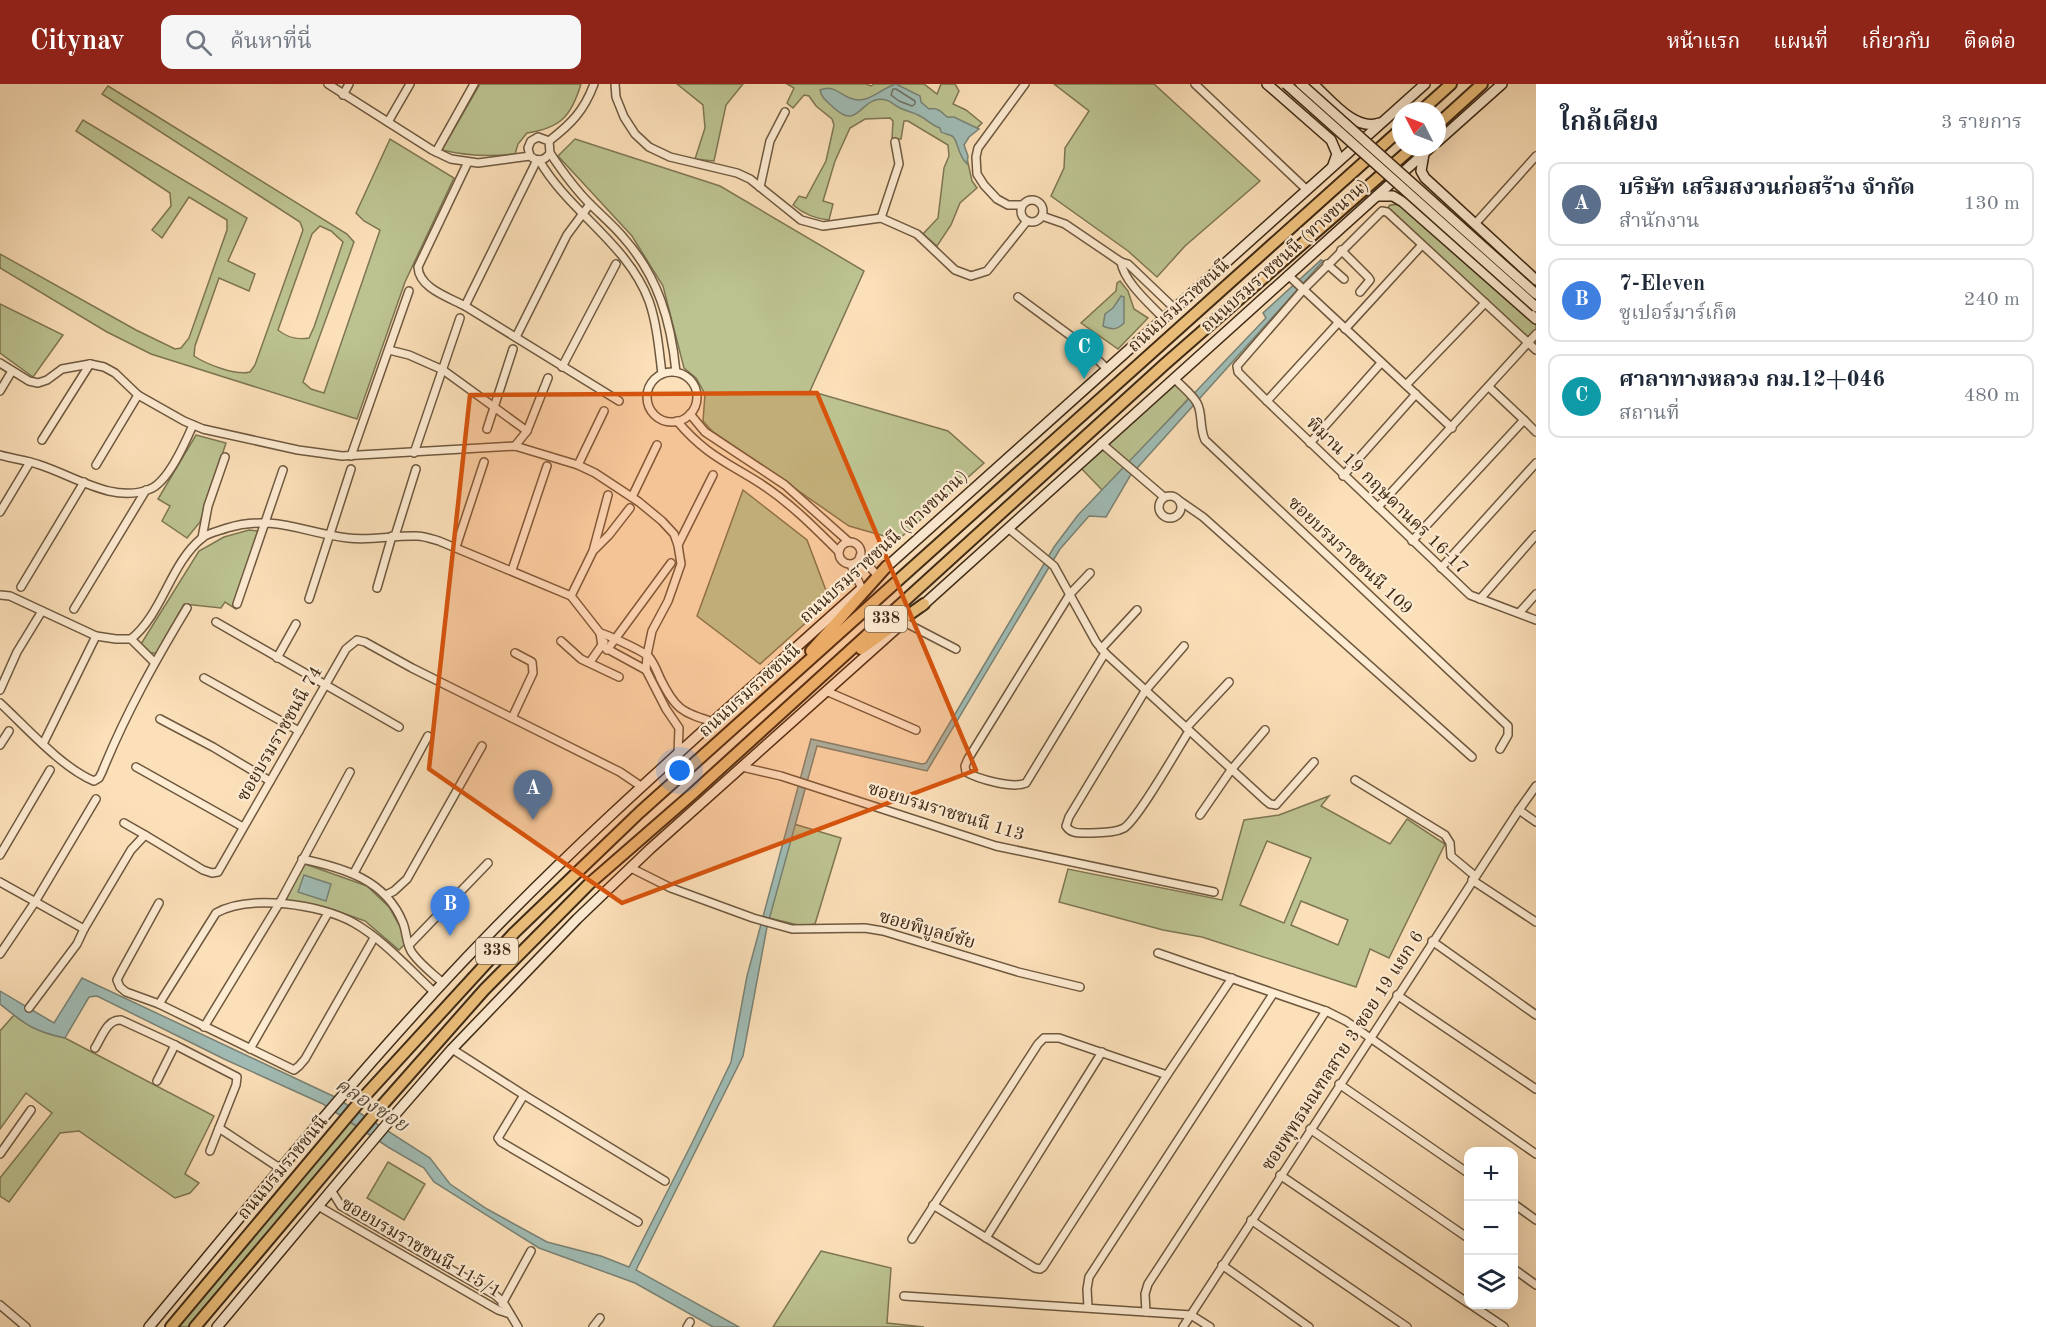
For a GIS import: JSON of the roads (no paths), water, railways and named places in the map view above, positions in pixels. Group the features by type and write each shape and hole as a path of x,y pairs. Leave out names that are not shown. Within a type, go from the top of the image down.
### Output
{"highway":[{"path":"1431,102 1451,84"},
{"path":"1446,117 1482,84"},
{"name":"ถนนบรมราชชนนี","path":"171,1327 362,1099 514,933 640,812 1392,137"},
{"name":"ถนนบรมราชชนนี","path":"195,1327 378,1110 484,990 590,884 1157,372 1403,156"},
{"path":"772,693 887,566"},
{"path":"806,691 924,604"}],"main road":[{"path":"1267,84 1331,140 1337,154 1330,170"},
{"path":"1286,84 1536,308"},
{"path":"1301,84 1536,294"},
{"path":"1287,102 1293,102 1304,95 1307,84"},
{"path":"1313,84 1354,121 1367,126 1383,122"},
{"name":"ถนนบรมราชชนนี (ทางขนาน)","path":"149,1327 346,1091 434,992 559,864 861,589 1425,84"},
{"path":"1446,134 1502,84"},
{"name":"ถนนบรมราชชนนี (ทางขนาน)","path":"217,1327 374,1139 453,1049 577,919 1101,443 1291,279 1420,156"},
{"path":"1425,156 1421,171 1425,178 1536,280"},
{"path":"1377,196 1386,195 1399,199 1536,319"},
{"path":"1433,227 1432,215 1441,206 1449,205 1459,209"}],"street":[{"path":"328,84 436,152 452,159 468,162 535,159 546,158 550,153"},
{"path":"343,95 349,84"},
{"path":"388,122 410,84"},
{"path":"436,152 474,84"},
{"path":"549,141 572,122 585,106 594,84"},
{"path":"615,84 615,97 624,117 635,134 649,147 670,157 737,173 750,179 801,220 824,226 881,218 917,234 955,270 971,276 987,271 1027,221"},
{"path":"1023,205 1008,205 997,199 977,174 976,157 978,148 1025,84"},
{"path":"1195,84 1307,190"},
{"path":"760,187 770,141 785,112"},
{"path":"549,141 542,137 531,141 528,148 554,183 611,242 637,276 649,301 658,340 662,374"},
{"path":"549,141 550,153 572,184 623,236 650,273 660,295 676,372"},
{"path":"881,218 899,164 895,142"},
{"path":"1475,224 1536,156"},
{"path":"465,306 535,159"},
{"path":"468,162 418,267 418,275 423,283 465,306 619,401"},
{"path":"1029,200 1037,201 1042,208 1042,216 1035,222 1027,221 1021,214 1023,205 1029,200"},
{"path":"516,337 567,235 590,204"},
{"path":"1302,289 1382,211 1387,212 1421,246 1536,350"},
{"path":"589,220 597,212"},
{"path":"1042,216 1065,224 1121,262 1128,264 1174,308"},
{"path":"1345,329 1421,246"},
{"path":"1341,250 1370,280 1360,292"},
{"path":"1121,262 1122,270 1163,318"},
{"path":"562,367 616,264"},
{"path":"1327,264 1344,279"},
{"path":"1291,279 1452,428"},
{"name":"พิมาน 19 กฤษดานคร 16-17","path":"1302,289 1237,366 1239,372 1343,476 1470,595 1536,620"},
{"path":"351,456 408,291"},
{"path":"1018,297 1083,345 1107,369"},
{"path":"1406,386 1485,303"},
{"path":"414,453 460,318"},
{"path":"1267,400 1338,323"},
{"path":"1378,507 1536,334"},
{"path":"487,429 513,349"},
{"path":"389,350 410,355 443,370 527,431"},
{"path":"0,363 29,381 38,383 62,369 90,363 114,373 138,396 193,425 298,450 351,456 515,446 578,465 632,497 662,521 674,534 678,544 681,564 668,602 652,632 646,670 666,709 679,728 678,754"},
{"path":"42,440 90,363"},
{"path":"1310,443 1382,363"},
{"path":"0,391 12,372"},
{"path":"676,372 686,376 693,384 696,394 695,405 690,414 678,421 667,422 657,418 650,410 647,400 648,390 653,380 662,374 676,372"},
{"path":"515,446 527,431 548,378"},
{"name":"ซอยบรมราชชนนี 109","path":"1174,378 1197,402 1200,411 1200,430 1205,440 1508,726 1508,735 1500,749"},
{"path":"1489,387 1536,432"},
{"path":"1343,476 1416,394"},
{"path":"96,465 138,396"},
{"path":"578,465 604,411"},
{"path":"690,414 705,432 785,485 849,542 857,544 861,552 860,556 851,565"},
{"path":"1412,541 1524,420"},
{"path":"678,421 688,435 706,451 778,496 808,520 838,551 840,559 851,565 861,589"},
{"path":"0,455 30,462 100,489 117,493 146,490 152,489 171,468 193,425"},
{"path":"1101,443 1164,497 1173,496 1203,517 1472,757"},
{"path":"632,497 657,445"},
{"path":"202,538 208,506 225,458"},
{"path":"0,512 30,462"},
{"path":"456,548 484,462"},
{"path":"1441,568 1536,463"},
{"path":"512,570 547,466"},
{"path":"309,599 332,534 351,469"},
{"path":"377,588 416,469"},
{"path":"237,604 283,470"},
{"path":"678,544 714,475"},
{"path":"21,587 84,482"},
{"path":"74,609 146,490"},
{"path":"571,596 593,551 608,495"},
{"path":"1164,497 1158,508 1168,518 1177,515 1181,506 1179,501"},
{"path":"593,551 630,508"},
{"path":"0,595 10,596 96,636 131,639 145,625 187,555 202,538 240,524 264,522 292,525 347,538 419,536 512,570 571,596 600,633 604,648 646,670"},
{"path":"1008,528 1054,566 1103,651 1270,804 1276,805 1314,762"},
{"path":"1480,599 1536,535"},
{"path":"838,551 840,546 849,542"},
{"path":"860,556 878,575"},
{"path":"590,662 604,648 671,563"},
{"path":"1090,573 1070,594 968,759 965,766 966,772 973,776 1009,784 1020,786 1026,783 1103,651 1137,610"},
{"path":"1519,613 1536,594"},
{"path":"0,703 43,744 86,778 94,781 99,778 122,723 154,662 187,608"},
{"path":"0,690 17,652 42,611"},
{"path":"216,622 399,727"},
{"path":"904,622 956,649"},
{"path":"277,658 296,624"},
{"path":"600,633 647,655 674,702 688,715 714,722"},
{"path":"43,744 96,636"},
{"path":"131,639 154,662"},
{"name":"ซอยบรมราชชนนี 74","path":"145,836 212,873 218,872 346,649 357,640 365,642 412,668 620,772 642,788"},
{"path":"561,641 574,654 619,677"},
{"path":"1184,646 1145,691 1069,817 1066,826 1069,830 1076,833 1113,832 1124,828 1138,812 1190,732 1229,682"},
{"path":"512,718 533,673 532,662 514,653"},
{"path":"204,678 298,730"},
{"path":"826,691 916,730"},
{"path":"666,709 674,702"},
{"path":"160,719 270,781"},
{"path":"1200,815 1232,770 1265,730"},
{"path":"0,746 9,731"},
{"path":"354,873 428,736"},
{"path":"386,895 407,879 482,746"},
{"path":"136,767 243,827"},
{"name":"ซอยบรมราชชนนี 113","path":"742,767 996,846 1214,892"},
{"path":"0,855 50,770"},
{"path":"204,1027 280,902 351,771"},
{"path":"1355,780 1445,835 1450,843 1451,856 1474,878 1536,922"},
{"name":"ซอยพุทธมณฑลสาย 3 ซอย 19 แยก 6","path":"1183,1327 1368,1038 1536,786"},
{"path":"0,954 35,902 96,800"},
{"path":"1519,810 1536,822"},
{"path":"29,1008 77,944 131,850 145,836 124,823"},
{"path":"302,859 354,873 386,895 404,924 412,953 443,983"},
{"path":"409,945 488,863"},
{"name":"ซอยพิบูลย์ชัย","path":"631,868 671,888 775,925 801,931 865,927 1018,972 1080,987"},
{"path":"0,882 84,929"},
{"path":"159,1004 216,913 226,907 239,904 280,902 328,913 356,924 434,992"},
{"path":"159,903 117,980 120,987 126,992 159,1004 294,1070 299,1066 374,938"},
{"path":"250,1049 328,913"},
{"path":"1432,941 1536,1015"},
{"path":"402,963 412,953"},
{"path":"1158,953 1326,1011 1346,1021 1536,1154"},
{"path":"933,1205 1040,1269 1053,1254 1232,978"},
{"path":"1088,1307 1089,1277 1273,994"},
{"path":"1397,995 1536,1089"},
{"path":"1146,1312 1145,1294 1148,1284 1326,1011"},
{"path":"95,1048 110,1023 122,1020 237,1077 236,1085 210,1151"},
{"path":"912,1239 1044,1038 1059,1038 1167,1075"},
{"path":"157,1081 175,1045"},
{"path":"453,1049 665,1181"},
{"path":"986,1238 1102,1052"},
{"path":"1339,1084 1464,1170"},
{"path":"524,1095 498,1138 501,1142 605,1205 638,1222"},
{"path":"0,1154 31,1110"},
{"path":"219,1128 280,1169"},
{"path":"1310,1129 1464,1235"},
{"path":"1280,1175 1464,1301"},
{"name":"ซอยบรมราชชนนี 115/1","path":"331,1190 341,1206 495,1295 518,1327"},
{"name":"ซอยบรมราชชนนี 115/1","path":"318,1206 498,1310 510,1314"},
{"path":"335,1215 341,1206"},
{"path":"1518,1207 1536,1220"},
{"path":"1251,1220 1407,1327"},
{"path":"407,1257 412,1248"},
{"path":"498,1310 531,1251"},
{"path":"1222,1265 1309,1327"},
{"path":"1518,1272 1536,1285"},
{"path":"458,1286 462,1277"},
{"path":"904,1296 1191,1314 1210,1327"},
{"path":"0,1305 26,1327"},
{"path":"1477,1309 1504,1327"},
{"path":"593,1327 600,1318"}],"water":[{"path":"896,84 920,96 921,102 929,109 937,109 947,117 954,117 979,129 969,137 964,145 968,156 967,164 954,138 941,132 940,128 923,118 888,101 877,100 849,116 834,108 823,98 820,90 834,89 848,98 859,100 870,98"},
{"path":"1321,260 1323,261 1130,476 1106,517 1089,516 1060,549 927,771 817,746 767,927 743,1056 636,1270 739,1327 713,1327 635,1283 539,1248 434,1182 424,1168 323,1104 224,1059 97,996 89,997 65,1038 30,1026 0,1004 0,991 54,1023 82,978 335,1097 430,1158 450,1184 487,1209 547,1242 601,1256 629,1267 731,1062 747,976 811,739 926,763 1054,547 1078,515 1266,318 1263,313"},
{"path":"1121,296 1124,297 1124,323 1114,329 1103,326 1105,314 1113,308"},
{"path":"304,875 331,884 326,901 298,892"}],"place":[{"name":"ศาลาทางหลวง กม.12+046","path":"1084,379"},
{"name":"บริษัท เสริมสงวนก่อสร้าง จำกัด","path":"533,820"},
{"name":"7-Eleven","path":"450,936"}],"water label":[{"name":"คลองซอย","path":"371,1106"}]}
